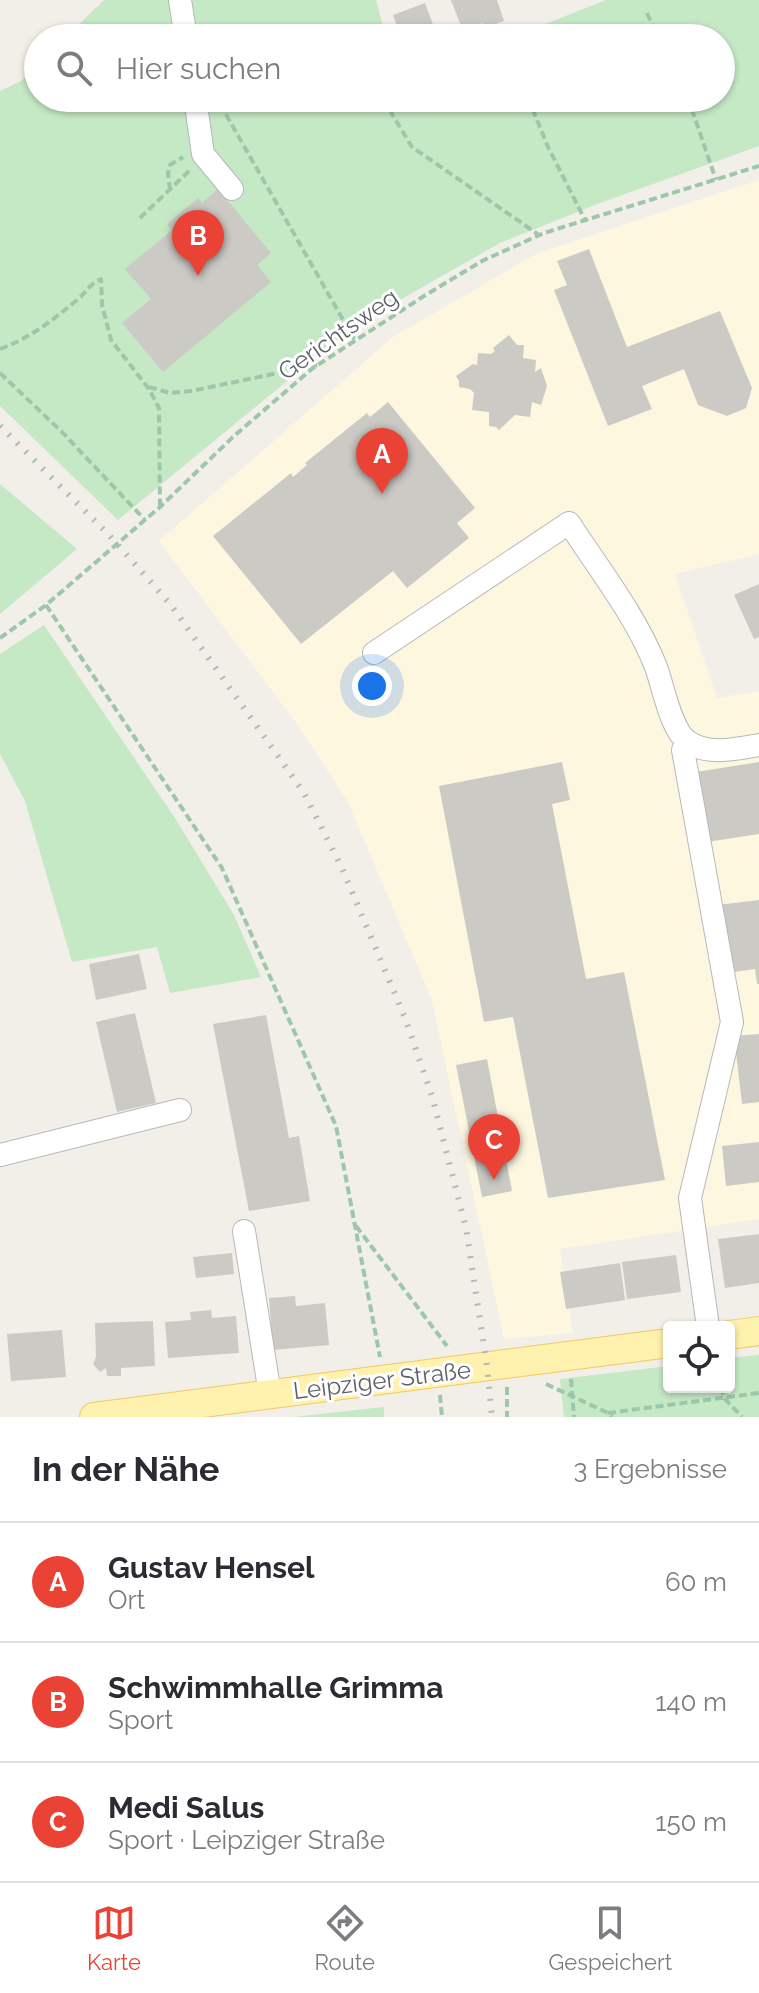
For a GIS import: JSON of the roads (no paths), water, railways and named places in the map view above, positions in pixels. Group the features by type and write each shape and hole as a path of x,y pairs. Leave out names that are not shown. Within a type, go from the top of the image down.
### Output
{"main road":[{"path":"735,1334 759,1331"},
{"name":"Leipziger Straße","path":"94,1417 663,1344"}],"lane":[{"path":"180,0 184,24"},
{"path":"197,112 203,154 232,189"},
{"path":"374,653 569,523 630,618 655,664 677,729 687,742 719,752 759,745"},
{"path":"687,742 683,750 732,1022 690,1198 707,1321"},
{"path":"0,1155 180,1110"},
{"path":"244,1231 270,1394"}],"railway":[{"path":"0,426 109,535 171,605 304,793 342,868 405,1018 432,1096 466,1228 492,1417"}],"place":[{"name":"Schwimmhalle Grimma","path":"198,276"},
{"name":"Gustav Hensel","path":"382,494"},
{"name":"Medi Salus","path":"494,1180"}]}
